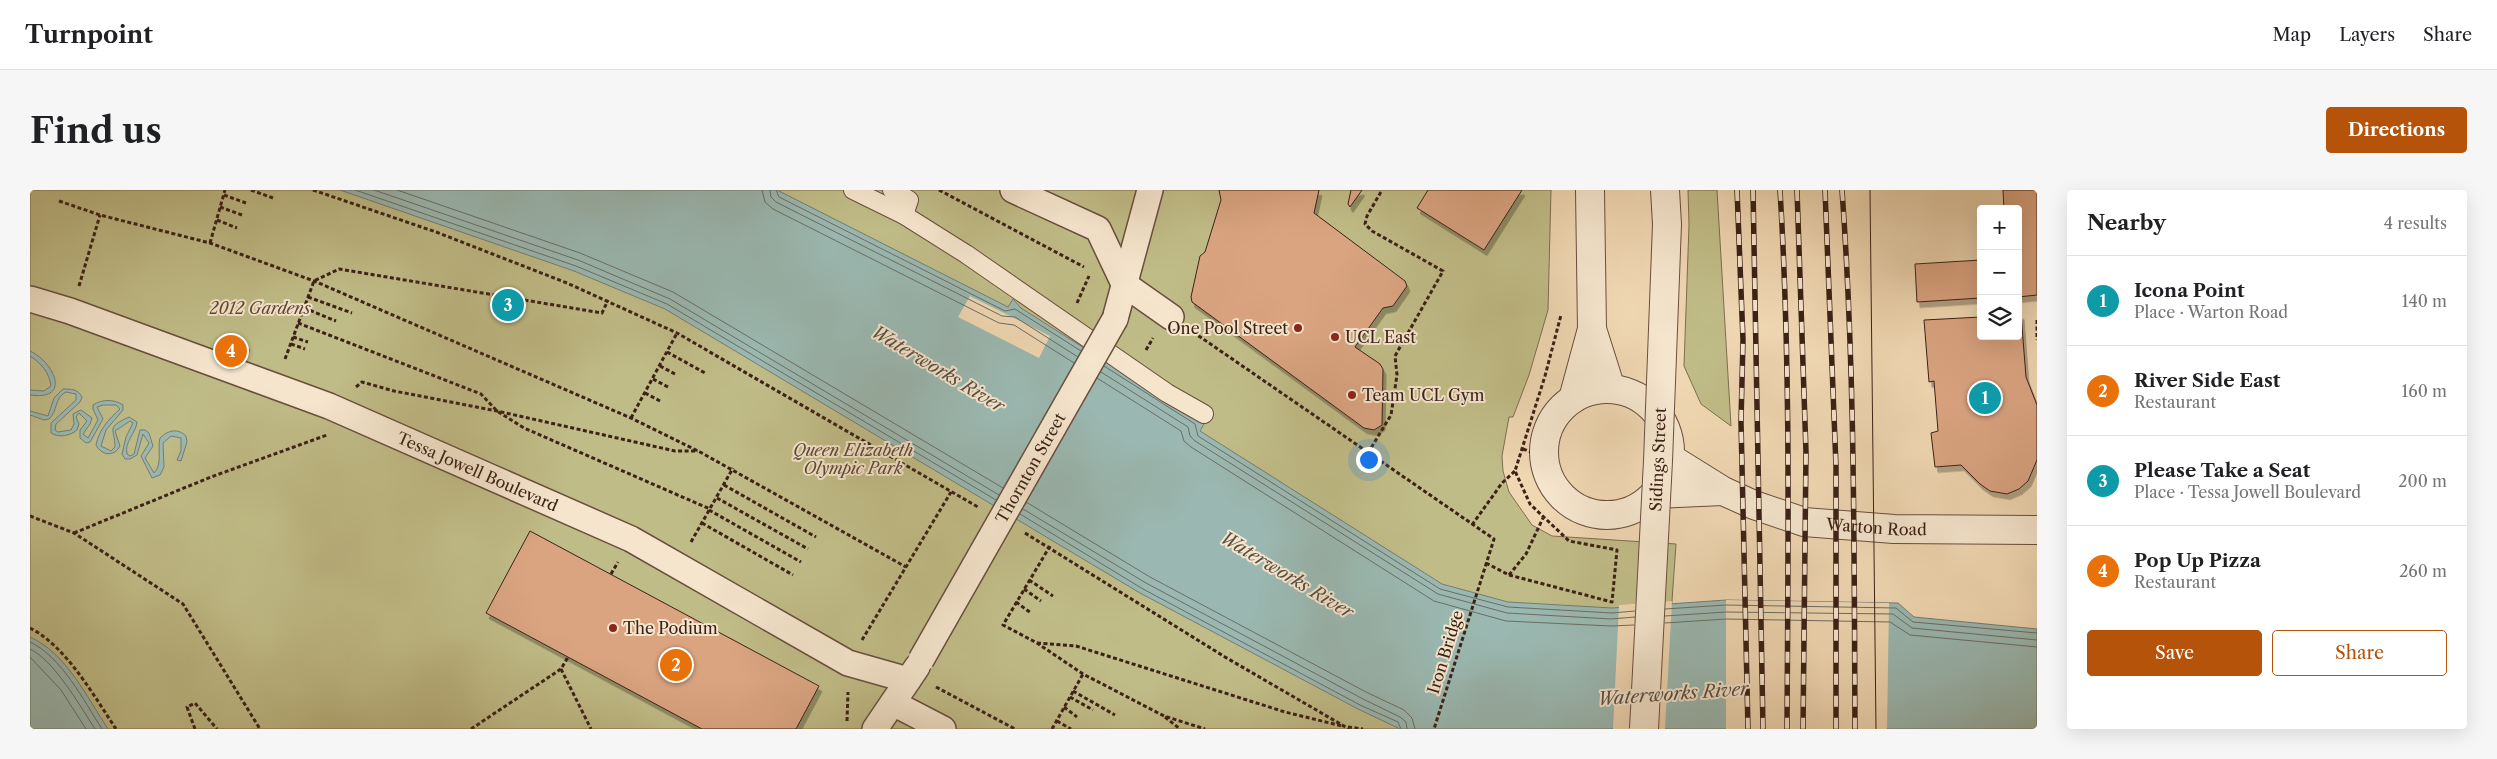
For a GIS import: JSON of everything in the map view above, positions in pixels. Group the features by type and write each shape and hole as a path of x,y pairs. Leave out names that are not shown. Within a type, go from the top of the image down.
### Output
{"street":[{"path":"1013,190 1098,229 1124,284 1171,317"},
{"name":"Thornton Street","path":"875,729 914,670 1115,318 1150,190"},
{"path":"1573,399 1592,329 1590,190"},
{"name":"Sidings Street","path":"1644,729 1658,461 1667,224 1665,190"},
{"name":"Tessa Jowell Boulevard","path":"30,300 70,311 335,409 631,540 848,663 914,670"},
{"path":"1592,329 1611,389"},
{"path":"1611,389 1635,395 1656,410 1668,432 1670,458 1665,477 1655,494 1640,506 1622,513 1603,514 1584,511 1567,501 1556,489 1533,453 1546,436 1556,415 1573,399 1591,390 1611,389"},
{"name":"Warton Road","path":"1670,458 1723,491 1754,505 1804,522 1894,529 2037,530"},
{"name":"Warton Road","path":"1655,494 1723,491"},
{"path":"893,703 943,729"}],"lane":[{"path":"853,190 904,215 966,254 1167,393 1204,414"},
{"path":"892,190 909,200 904,215"}],"path":[{"path":"210,244 225,190"},
{"path":"251,190 273,198"},
{"path":"313,190 436,232 608,300 677,333 984,510"},
{"path":"939,190 1091,271 1079,298"},
{"path":"1368,453 1391,415 1397,376 1395,356 1443,271 1365,224 1367,216 1382,190"},
{"path":"224,195 246,203"},
{"path":"59,201 100,215 210,244 314,281 632,418 733,468 906,567"},
{"path":"220,208 242,215"},
{"path":"81,280 100,215"},
{"path":"217,220 237,228"},
{"path":"287,354 314,281 339,269 602,313 608,300"},
{"path":"308,297 352,313"},
{"path":"1171,317 1472,525 1502,483 1533,453 1563,307"},
{"path":"304,308 336,321"},
{"path":"2037,320 2037,340"},
{"path":"298,324 481,394 498,411 524,428 710,510 801,562"},
{"path":"632,418 677,333"},
{"path":"293,337 308,342"},
{"path":"1145,352 1153,338"},
{"path":"291,344 305,349"},
{"path":"667,352 705,373"},
{"path":"660,366 675,374"},
{"path":"652,379 668,387"},
{"path":"74,533 211,477 328,435 335,409 362,382 394,391 498,411 676,451 700,452"},
{"path":"645,393 660,401"},
{"path":"697,533 733,468"},
{"path":"1486,563 1509,575 1612,602 1618,550 1569,541 1530,504 1515,471"},
{"path":"724,485 816,537"},
{"path":"867,632 951,492"},
{"path":"716,498 808,550"},
{"path":"30,516 74,533 183,604 260,729"},
{"path":"1509,575 1526,554 1543,518"},
{"path":"702,523 793,575"},
{"name":"Iron Bridge","path":"1434,729 1494,539 1472,525"},
{"path":"1017,528 1050,546 1225,658 1348,728"},
{"path":"1050,546 1002,625 1037,643 1082,674 1164,716 1204,729"},
{"path":"1029,580 1053,596"},
{"path":"1024,589 1041,602"},
{"path":"1016,602 1031,613"},
{"path":"30,628 42,634 81,676 116,729"},
{"path":"1037,643 1076,646 1285,712 1348,728 1363,729"},
{"path":"471,729 562,669 568,657"},
{"path":"847,729 848,663"},
{"path":"562,669 591,729"},
{"path":"914,670 943,689 1015,729"},
{"path":"1052,729 1082,674"},
{"path":"1073,691 1115,715"},
{"path":"1070,697 1093,710"},
{"path":"195,729 187,706 195,703 217,729"},
{"path":"1064,708 1077,717"},
{"path":"1164,716 1180,729"},
{"path":"1057,721 1071,729"}],"green space":[{"name":"Queen Elizabeth Olympic Park","path":"30,190 1551,190 1548,310 1529,375 1513,417 1509,417 1502,456 1503,471 1509,492 1532,525 1552,536 1676,544 1663,729 30,729"},
{"path":"1688,190 1717,190 1731,426 1701,404 1684,366 1689,225"}],"water":[{"name":"Waterworks River","path":"340,190 777,190 1008,307 1013,299 1021,308 1204,424 1200,431 1442,584 1508,602 1612,608 1726,600 1898,603 1914,617 2037,629 2037,729 1400,729 1358,709 1140,593 665,309 574,271"},
{"path":"30,351 46,363 51,371 55,379 55,386 51,392 43,395 30,395 30,390 44,391 51,386 46,372 30,356"},
{"path":"63,389 76,391 82,397 80,402 56,424 55,430 58,432 71,430 74,424 73,414 81,410 92,418 83,434 88,438 98,420 93,405 104,401 112,401 123,405 123,410 106,430 101,446 111,451 115,447 114,426 129,417 137,422 127,445 127,454 130,456 134,454 140,430 145,430 149,433 153,446 145,458 154,473 159,461 160,438 166,433 176,431 186,436 187,442 181,461 177,460 181,451 181,438 171,436 163,443 164,467 160,475 152,478 141,456 149,443 143,434 137,455 130,459 125,459 122,454 126,437 133,423 130,421 115,431 120,446 117,450 108,454 101,451 96,445 97,440 105,426 120,409 116,405 97,407 103,419 90,442 86,443 80,438 80,430 87,421 79,413 76,417 79,424 77,430 68,435 54,435 51,433 51,423 76,400 76,394 66,392 62,395 49,419 44,420 30,415 30,411 48,416 54,398"},
{"path":"30,637 43,644 65,665 84,690 108,729 30,729"}],"pier":[{"path":"970,296 1050,336 1039,358 958,317"},
{"path":"1726,600 1889,603 1887,729 1726,729"},
{"path":"1672,601 1665,729 1613,729 1619,605"}],"building":[{"name":"UCL East","path":"1219,190 1319,190 1314,213 1405,281 1407,286 1393,306 1383,308 1355,347 1380,364 1383,369 1382,425 1374,430 1364,428 1192,302 1191,297 1200,256 1205,252 1221,200"},
{"path":"1351,190 1362,190 1350,207 1348,204"},
{"path":"1428,190 1522,190 1484,250 1417,208"},
{"path":"2003,190 2037,190 2037,295 2022,297 2022,205 2004,205"},
{"path":"1977,260 1977,298 1917,302 1915,264"},
{"path":"1977,317 1977,340 2022,340 2022,327 2026,377 2037,405 2037,460 2028,481 2019,489 2007,494 1990,491 1961,465 1935,467 1931,433 1938,431 1934,381 1929,382 1924,320"},
{"path":"224,336 247,344 239,366 216,357"},
{"name":"The Podium","path":"530,531 819,686 796,729 702,729 486,613"}],"tram line":[{"path":"1870,190 1876,729"}],"railway":[{"path":"1737,190 1743,340 1741,422 1748,729"},
{"path":"1753,190 1763,729"},
{"path":"1780,190 1784,257 1787,392 1787,729"},
{"path":"1797,190 1806,452 1803,729"},
{"path":"1825,190 1836,466 1836,729"},
{"path":"1842,190 1852,392 1855,729"}],"place":[{"name":"Please Take a Seat","path":"508,305"},
{"name":"One Pool Street","path":"1298,328"},
{"name":"UCL East","path":"1335,337"},
{"name":"Pop Up Pizza","path":"231,351"},
{"name":"Team UCL Gym","path":"1352,395"},
{"name":"Icona Point","path":"1985,398"},
{"name":"The Podium","path":"613,628"},
{"name":"River Side East","path":"676,665"}],"park label":[{"name":"2012 Gardens","path":"260,308"}]}
